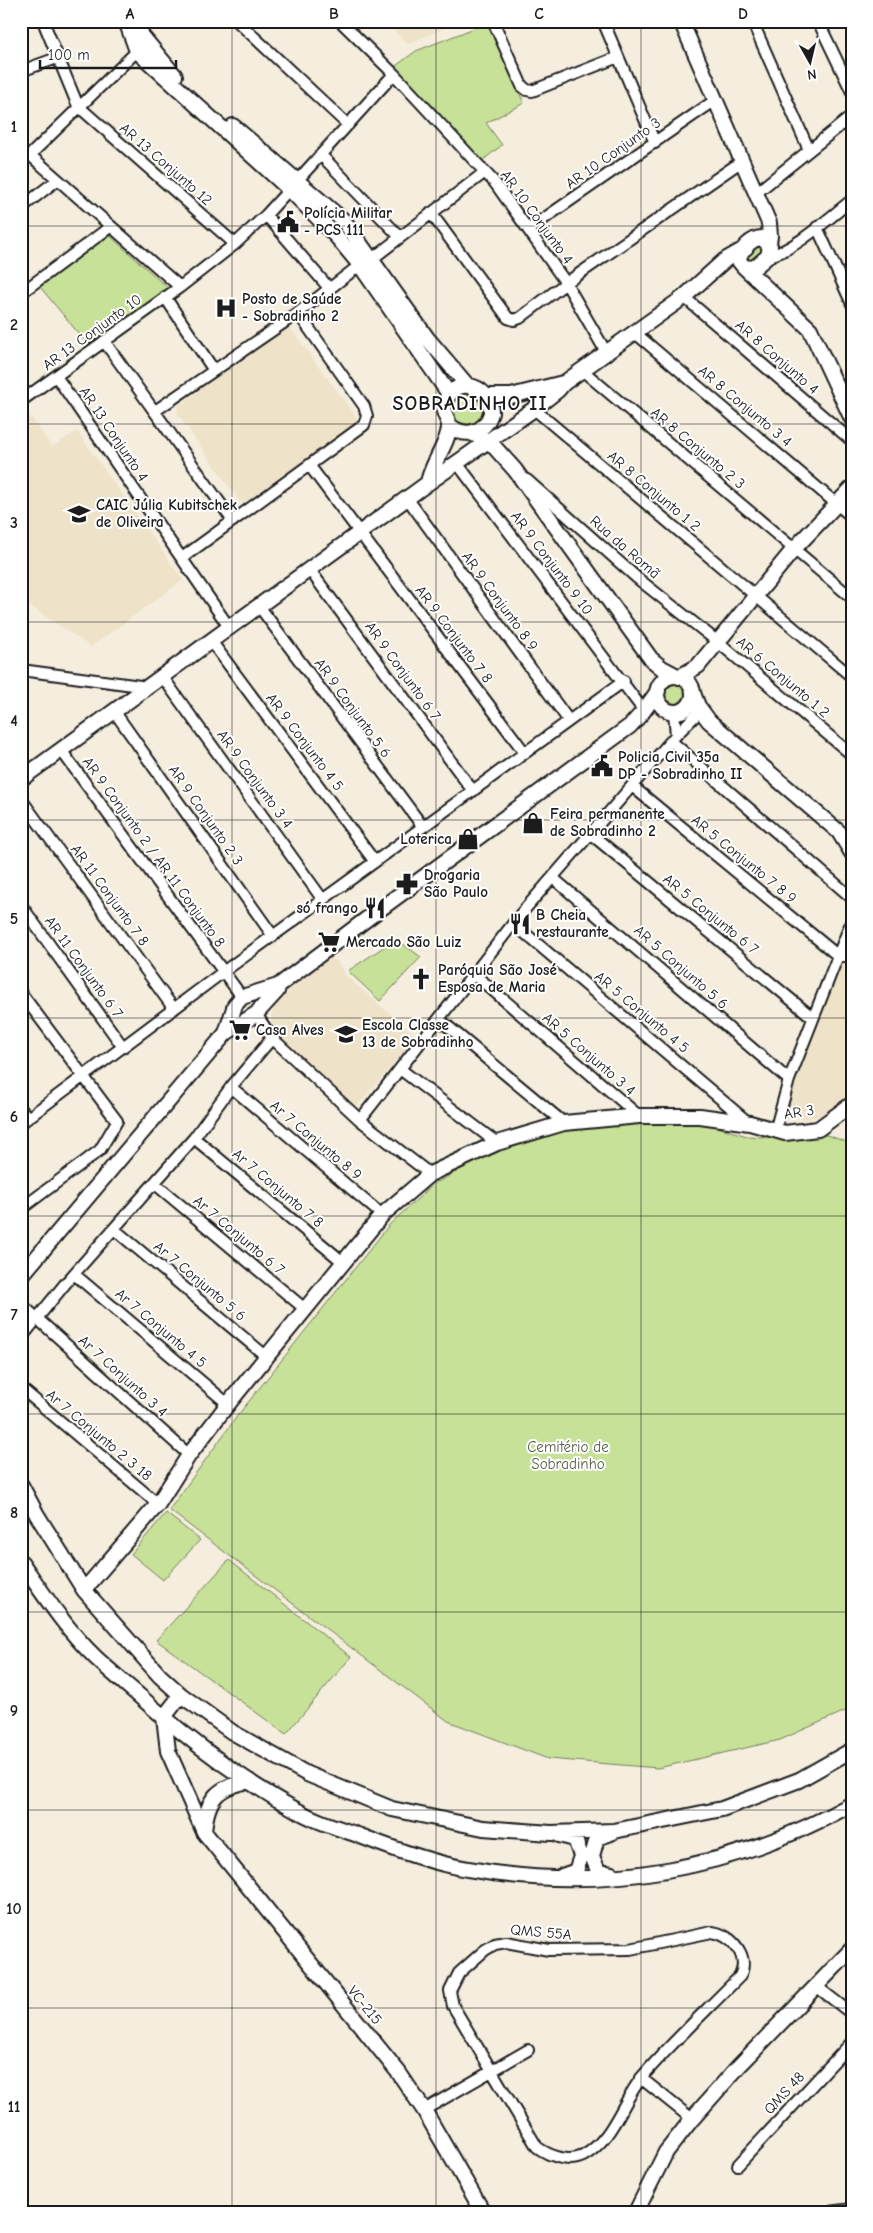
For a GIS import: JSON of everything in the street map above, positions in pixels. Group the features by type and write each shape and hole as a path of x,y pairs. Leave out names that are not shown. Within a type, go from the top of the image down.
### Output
{"street":[{"path":"43,21 78,106"},
{"path":"237,21 348,124"},
{"path":"340,21 394,74 485,172"},
{"path":"493,21 522,86 527,90 532,91 618,57"},
{"path":"602,21 655,143"},
{"path":"681,21 714,101 765,213 771,231 769,248 758,266 750,269 742,265 714,271"},
{"path":"752,21 809,150"},
{"path":"818,21 852,92"},
{"path":"138,22 137,51 78,106 30,155 56,180 180,287"},
{"path":"138,22 142,36 177,77 292,185 338,237 366,262 467,385"},
{"path":"137,51 292,185"},
{"path":"21,71 57,58"},
{"name":"AR 13 Conjunto 10","path":"21,401 180,287 235,244 266,215 394,74"},
{"name":"AR 10 Conjunto 3","path":"529,229 714,101"},
{"name":"AR 13 Conjunto 12","path":"78,106 235,244"},
{"path":"756,193 852,116"},
{"path":"321,155 400,238"},
{"path":"606,352 566,283 742,161"},
{"name":"AR 10 Conjunto 4","path":"155,411 213,369 298,313 329,288 400,238 431,213 485,172 529,229 566,283 520,318 514,320 508,318 431,213"},
{"path":"21,208 56,180"},
{"path":"21,779 428,482 534,409 564,383 684,297 725,260 762,238 769,248 780,253 797,243 852,200"},
{"path":"765,213 764,228 740,253 742,265 810,329 846,393 852,419"},
{"path":"266,215 329,288"},
{"path":"21,293 110,227"},
{"path":"816,227 852,304"},
{"path":"366,262 449,394"},
{"path":"758,266 767,289"},
{"path":"166,297 213,369"},
{"name":"AR 8 Conjunto 4","path":"684,297 852,441"},
{"path":"182,558 364,425 367,416 364,406 298,313"},
{"name":"AR 8 Conjunto 3 4","path":"634,332 852,517"},
{"path":"104,341 233,521"},
{"name":"AR 8 Conjunto 2 3","path":"582,370 852,598"},
{"name":"AR 13 Conjunto 4","path":"56,376 229,627"},
{"path":"488,396 511,396 564,383"},
{"path":"489,441 492,407 488,396 482,390 467,385 460,386 449,394 443,410 449,425 459,432 471,433 489,441 515,470 651,658 662,668 690,684 698,706 710,721 845,835 852,853"},
{"path":"511,396 524,401 534,409"},
{"name":"AR 8 Conjunto 1 2","path":"534,409 852,678"},
{"path":"471,433 482,428 490,419"},
{"path":"428,482 429,474 443,446 449,425"},
{"name":"AR 9 Conjunto 9 10","path":"457,463 624,681 644,710"},
{"name":"AR 9 Conjunto 7 8","path":"309,465 525,753"},
{"name":"Rua da Romã","path":"515,470 637,578 718,642"},
{"path":"630,726 667,678 678,676 696,668 794,549 852,488"},
{"name":"AR 9 Conjunto 8 9","path":"407,498 569,721"},
{"name":"AR 9 Conjunto 6 7","path":"309,569 473,790"},
{"name":"AR 9 Conjunto 5 6","path":"259,606 422,827"},
{"name":"AR 9 Conjunto 4 5","path":"211,641 375,862"},
{"name":"AR 6 Conjunto 1 2","path":"718,642 852,755"},
{"path":"651,658 659,702 666,709 696,715 710,721"},
{"path":"21,1276 226,1033 243,998 278,986 630,726 655,715 676,711 691,703 696,668"},
{"path":"21,670 148,687"},
{"name":"AR 9 Conjunto 3 4","path":"162,676 323,900"},
{"path":"21,1109 24,1121 273,936 624,681"},
{"path":"673,738 676,711"},
{"name":"AR 9 Conjunto 2 3","path":"114,712 273,936"},
{"path":"360,1120 514,924 673,738 696,715"},
{"path":"673,738 852,898"},
{"name":"AR 9 Conjunto 2 / AR 11 Conjunto 8","path":"61,750 243,998"},
{"name":"AR 5 Conjunto 7 8 9","path":"632,786 837,955"},
{"name":"AR 11 Conjunto 7 8","path":"21,799 174,1009"},
{"name":"AR 5 Conjunto 6 7","path":"590,834 812,1017"},
{"name":"AR 5 Conjunto 5 6","path":"553,878 789,1080"},
{"name":"AR 11 Conjunto 6 7","path":"21,905 123,1047"},
{"path":"775,1131 789,1080 812,1017 852,920"},
{"name":"AR 5 Conjunto 4 5","path":"514,924 750,1123"},
{"path":"837,955 852,957"},
{"name":"AR 5 Conjunto 3 4","path":"475,975 638,1116"},
{"path":"226,1033 256,1013 277,990 278,986"},
{"path":"21,993 117,1121 100,1150 21,1209"},
{"path":"243,998 258,997 256,1013 272,1038 360,1120 430,1174"},
{"path":"243,998 241,1014 256,1013"},
{"path":"439,1019 564,1123"},
{"path":"21,1338 74,1274 194,1138 231,1087 272,1038"},
{"path":"400,1069 497,1143"},
{"name":"Ar 7 Conjunto 8 9","path":"231,1087 382,1215"},
{"name":"AR 3","path":"84,1590 158,1504 189,1455 228,1404 382,1215 430,1174 497,1143 564,1123 638,1116 700,1116 750,1123 785,1133 818,1129 852,1104"},
{"name":"Ar 7 Conjunto 7 8","path":"194,1138 344,1262"},
{"name":"Ar 7 Conjunto 6 7","path":"154,1183 305,1309"},
{"name":"Ar 7 Conjunto 5 6","path":"114,1229 267,1357"},
{"name":"Ar 7 Conjunto 4 5","path":"74,1274 228,1404"},
{"name":"Ar 7 Conjunto 3 4","path":"21,1304 189,1455"},
{"name":"Ar 7 Conjunto 2 3 18","path":"21,1388 158,1504"},
{"path":"21,1485 37,1515 84,1590 160,1676 181,1695 232,1732 307,1774 392,1809 483,1828 551,1833 614,1831 722,1809 800,1780 852,1750"},
{"path":"21,1513 37,1515"},
{"path":"21,1562 61,1618 94,1656 213,1758 302,1814 417,1856 466,1869 556,1878 621,1876 670,1870 717,1860 757,1848 826,1819 852,1804"},
{"path":"164,1717 181,1695"},
{"name":"VC-215","path":"164,1717 168,1751 204,1832 399,2073 424,2110 483,2212"},
{"path":"204,1832 207,1812 214,1796 230,1785 249,1781"},
{"path":"614,1831 597,1838 592,1856 598,1871 621,1876"},
{"path":"551,1833 575,1839 581,1856 576,1872 556,1878"},
{"name":"QMS 55A","path":"712,1932 726,1936 742,1955 744,1967 740,1976 642,2078 597,2146 581,2157 568,2159 543,2152 537,2147 491,2071 453,2006 450,1991 459,1974 485,1950 506,1942 549,1950 630,1950 712,1932"},
{"path":"636,2212 666,2152 692,2120 738,2068 852,1949"},
{"path":"816,1986 852,2014"},
{"name":"QMS 48","path":"738,2165 852,2042"},
{"path":"424,2110 528,2050"},
{"path":"642,2078 692,2120"},
{"path":"829,2212 852,2209"}],"shaded area":[{"path":"383,21 460,21 408,44"},
{"path":"284,327 290,328 357,418 356,423 245,502 240,502 177,413 178,406"},
{"name":"CAIC Júlia Kubitschek de Oliveira","path":"27,412 52,447 77,431 183,580 91,647 21,600 21,416"},
{"name":"Escola Classe 13 de Sobradinho","path":"330,959 336,960 346,976 417,1037 358,1105 352,1106 287,1046 272,1025 271,1017 275,1000"},
{"path":"846,964 852,967 852,1094 831,1111 808,1120 798,1118 788,1103 840,966"}],"green space":[{"path":"487,23 524,103 486,123 502,145 482,161 393,68 416,51"},
{"path":"109,235 169,289 89,346 40,287"},
{"path":"760,243 769,253 746,264 746,256"},
{"path":"468,388 489,406 479,427 456,427 446,406 448,400"},
{"path":"675,680 685,684 689,694 685,704 675,708 665,704 661,694 665,684"},
{"path":"403,944 421,957 380,1001 348,971 385,946"},
{"name":"Cemitério de Sobradinho","path":"630,1121 701,1122 747,1136 781,1138 827,1135 852,1144 852,1708 780,1740 658,1768 548,1759 448,1721 169,1510 238,1415 390,1224 434,1184 494,1151 564,1129"},
{"path":"166,1513 200,1540 163,1580 131,1554"},
{"path":"229,1560 351,1657 286,1734 156,1640"}],"place":[{"name":"Polícia Militar - PCS 111","path":"288,222"},
{"name":"Posto de Saúde - Sobradinho 2","path":"226,308"},
{"name":"CAIC Júlia Kubitschek de Oliveira","path":"79,514"},
{"name":"Policia Civil 35a DP - Sobradinho II","path":"602,766"},
{"name":"Feira permanente de Sobradinho 2","path":"533,823"},
{"name":"Loterica","path":"468,839"},
{"name":"Drogaria São Paulo","path":"407,884"},
{"name":"só frango","path":"375,908"},
{"name":"B Cheia restaurante","path":"520,924"},
{"name":"Mercado São Luiz","path":"329,942"},
{"name":"Paróquia São José Esposa de Maria","path":"421,979"},
{"name":"Casa Alves","path":"240,1030"},
{"name":"Escola Classe 13 de Sobradinho","path":"346,1034"}],"district":[{"name":"SOBRADINHO II","path":"470,403"}]}
